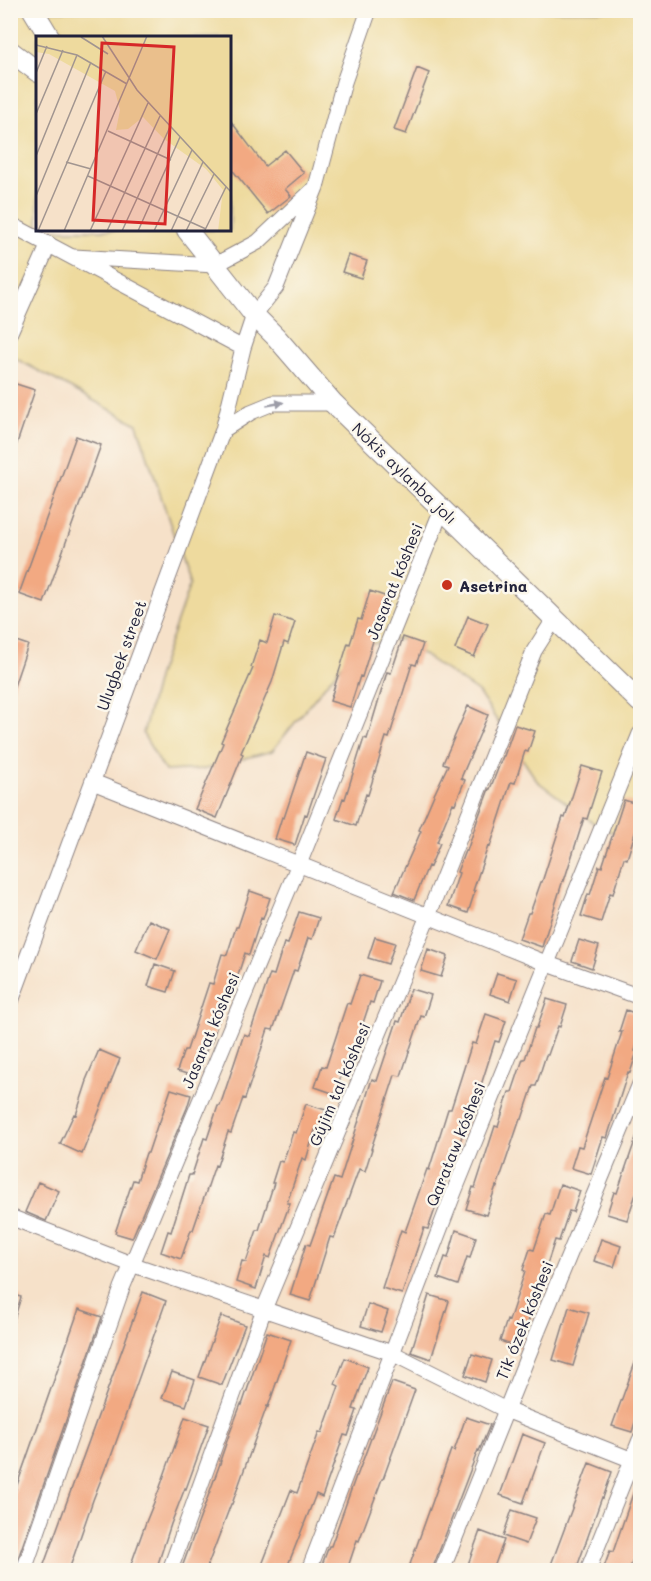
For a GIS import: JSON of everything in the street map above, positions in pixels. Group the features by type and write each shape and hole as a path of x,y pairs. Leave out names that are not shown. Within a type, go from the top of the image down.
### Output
{"main road":[{"path":"33,10 49,36"},
{"path":"10,51 36,70"},
{"name":"Nókis aylanba jolı","path":"188,231 254,315 333,403 640,702"}],"street":[{"name":"Ulugbek street","path":"10,1004 223,430 243,348 254,315 276,287 316,187 344,82 369,10"},
{"path":"74,257 215,265 258,242 316,187"},
{"path":"10,224 243,348"},
{"path":"10,332 49,244"},
{"path":"223,430 251,412 273,403 333,403"},
{"name":"Jasarat kóshesi","path":"24,1570 131,1264 298,864 442,509"},
{"name":"Gújim tal kóshesi","path":"170,1570 264,1309 429,916 534,651 555,618"},
{"name":"Qarataw kóshesi","path":"309,1570 459,1181 640,734"},
{"path":"93,782 548,964 640,997"},
{"name":"Tik ózek kóshesi","path":"442,1570 640,1084"},
{"path":"10,1217 131,1264 392,1353 506,1410 637,1461"},
{"path":"588,1570 637,1461 640,1440"}],"sand":[{"path":"10,11 640,11 640,843 599,827 537,781 478,692 400,639 357,646 272,751 205,769 165,771 143,734 157,678 190,584 137,424 11,356"}],"building":[{"path":"417,68 429,73 406,134 394,130"},
{"path":"231,121 265,166 285,150 304,173 285,189 291,196 268,214 231,168"},
{"path":"348,255 367,261 361,278 342,272"},
{"path":"10,382 35,390 12,458 10,458"},
{"path":"76,436 101,445 44,603 19,594"},
{"path":"370,591 390,598 383,619 380,618 350,707 330,701 348,643 350,644 358,619 361,620"},
{"path":"275,616 295,622 288,644 284,642 272,682 241,753 243,754 217,818 195,809 253,668 251,667 260,640 267,643"},
{"path":"468,616 488,624 474,657 455,649"},
{"path":"403,637 423,644 416,665 412,664 389,738 386,737 356,826 336,819 343,798 345,799 364,738 367,739 387,672 391,673"},
{"path":"10,639 28,645 12,692 10,692"},
{"path":"468,706 488,715 461,778 465,780 437,842 440,843 414,900 394,892 448,765 443,763"},
{"path":"515,725 535,731 528,752 525,751 515,783 511,782 473,891 475,891 468,913 448,906 459,873 457,872"},
{"path":"306,752 326,759 295,845 275,839"},
{"path":"582,766 602,772 587,819 584,818 542,947 519,939 542,882"},
{"path":"624,800 640,805 640,817 627,859 624,858 613,894 610,893 601,922 581,916 599,866 602,867"},
{"path":"250,891 270,898 249,955 245,953 236,981 232,980 211,1044 209,1043 197,1077 177,1071 184,1050 187,1050 209,983 213,984 222,954 227,955"},
{"path":"299,912 319,918 312,939 308,938 297,971 294,970 273,1030 268,1029 245,1099 243,1098 231,1133 228,1132 181,1259 161,1252 168,1231 171,1232 189,1175 192,1175 204,1138 207,1139 218,1106 220,1106 244,1034 249,1036 270,974 274,975 284,943 288,944"},
{"path":"149,920 170,929 157,959 136,950"},
{"path":"375,937 395,943 388,964 368,958"},
{"path":"579,940 599,946 592,968 572,961"},
{"path":"428,949 448,956 441,977 421,971"},
{"path":"155,964 175,971 168,992 148,986"},
{"path":"497,973 517,979 510,1001 490,994"},
{"path":"360,975 380,981 373,1003 370,1002 351,1059 347,1058 335,1094 315,1087 322,1066 326,1067 347,1003 350,1004"},
{"path":"411,989 431,995 424,1017 421,1016 401,1076 395,1075 365,1171 359,1169 334,1238 330,1237 310,1301 290,1295 306,1244 310,1245 334,1178 340,1180 372,1079 377,1081 397,1021 400,1022"},
{"path":"547,999 567,1005 560,1027 558,1026 536,1086 533,1086 522,1119 520,1119 486,1215 466,1209 495,1126 498,1127 509,1092 512,1092"},
{"path":"626,1010 640,1015 640,1034 635,1051 637,1052 630,1073 628,1072 607,1138 603,1137 591,1174 571,1168 578,1146 582,1147 605,1077 607,1078 622,1032 619,1032"},
{"path":"486,1014 506,1021 499,1042 495,1041 453,1164 451,1164 428,1229 424,1228 402,1294 382,1288 401,1230 405,1232 427,1169 429,1170 448,1109 451,1109 472,1043 476,1044"},
{"path":"99,1050 120,1059 82,1154 60,1144 74,1114 76,1115 86,1080"},
{"path":"171,1089 191,1095 187,1108 132,1238 115,1233 133,1180 137,1181"},
{"path":"306,1104 326,1110 319,1132 315,1130 306,1160 302,1158 287,1203 290,1203 270,1258 266,1256 256,1289 236,1282 242,1261 246,1262 257,1230 259,1230 279,1161 283,1162"},
{"path":"639,1129 640,1189 638,1188 627,1220 607,1214 614,1192 617,1193"},
{"path":"38,1182 59,1191 46,1221 25,1212"},
{"path":"560,1184 580,1191 573,1212 569,1211 559,1241 555,1240 534,1311 532,1310 520,1348 500,1341 507,1320 509,1321 530,1249 534,1250 546,1214 550,1215"},
{"path":"456,1230 476,1237 458,1285 438,1278 445,1257 448,1258"},
{"path":"601,1239 621,1246 614,1267 594,1261"},
{"path":"143,1292 166,1301 108,1465 93,1500 69,1570 42,1570"},
{"path":"10,1294 21,1297 13,1323 10,1323"},
{"path":"429,1295 449,1301 431,1359 411,1352"},
{"path":"368,1304 388,1311 381,1332 361,1326"},
{"path":"569,1307 589,1313 573,1366 553,1360"},
{"path":"79,1309 102,1317 14,1570 10,1570 10,1505"},
{"path":"221,1316 245,1325 222,1385 199,1377"},
{"path":"267,1332 291,1340 268,1407 206,1570 181,1570 242,1405"},
{"path":"639,1352 640,1406 632,1432 612,1426"},
{"path":"472,1354 492,1360 485,1382 465,1375"},
{"path":"345,1358 368,1367 353,1409 357,1410 348,1436 344,1435 322,1497 316,1494 286,1570 260,1570 291,1490 297,1493 319,1432 322,1433 339,1386 335,1384"},
{"path":"172,1372 195,1380 186,1406 162,1398"},
{"path":"392,1382 415,1390 383,1479 347,1570 320,1570 329,1546 331,1546"},
{"path":"185,1417 209,1425 186,1489 171,1524 156,1570 129,1570 159,1490"},
{"path":"466,1417 490,1425 478,1450 432,1570 408,1570 451,1450 454,1451"},
{"path":"522,1434 545,1443 523,1503 500,1495"},
{"path":"589,1463 612,1472 603,1498 576,1570 549,1570"},
{"path":"639,1476 640,1551 637,1550 629,1570 603,1570 610,1551 613,1552"},
{"path":"512,1510 536,1518 526,1544 503,1536"},
{"path":"480,1531 504,1540 493,1570 466,1570"}],"place":[{"name":"Asetrina","path":"447,585"}]}
